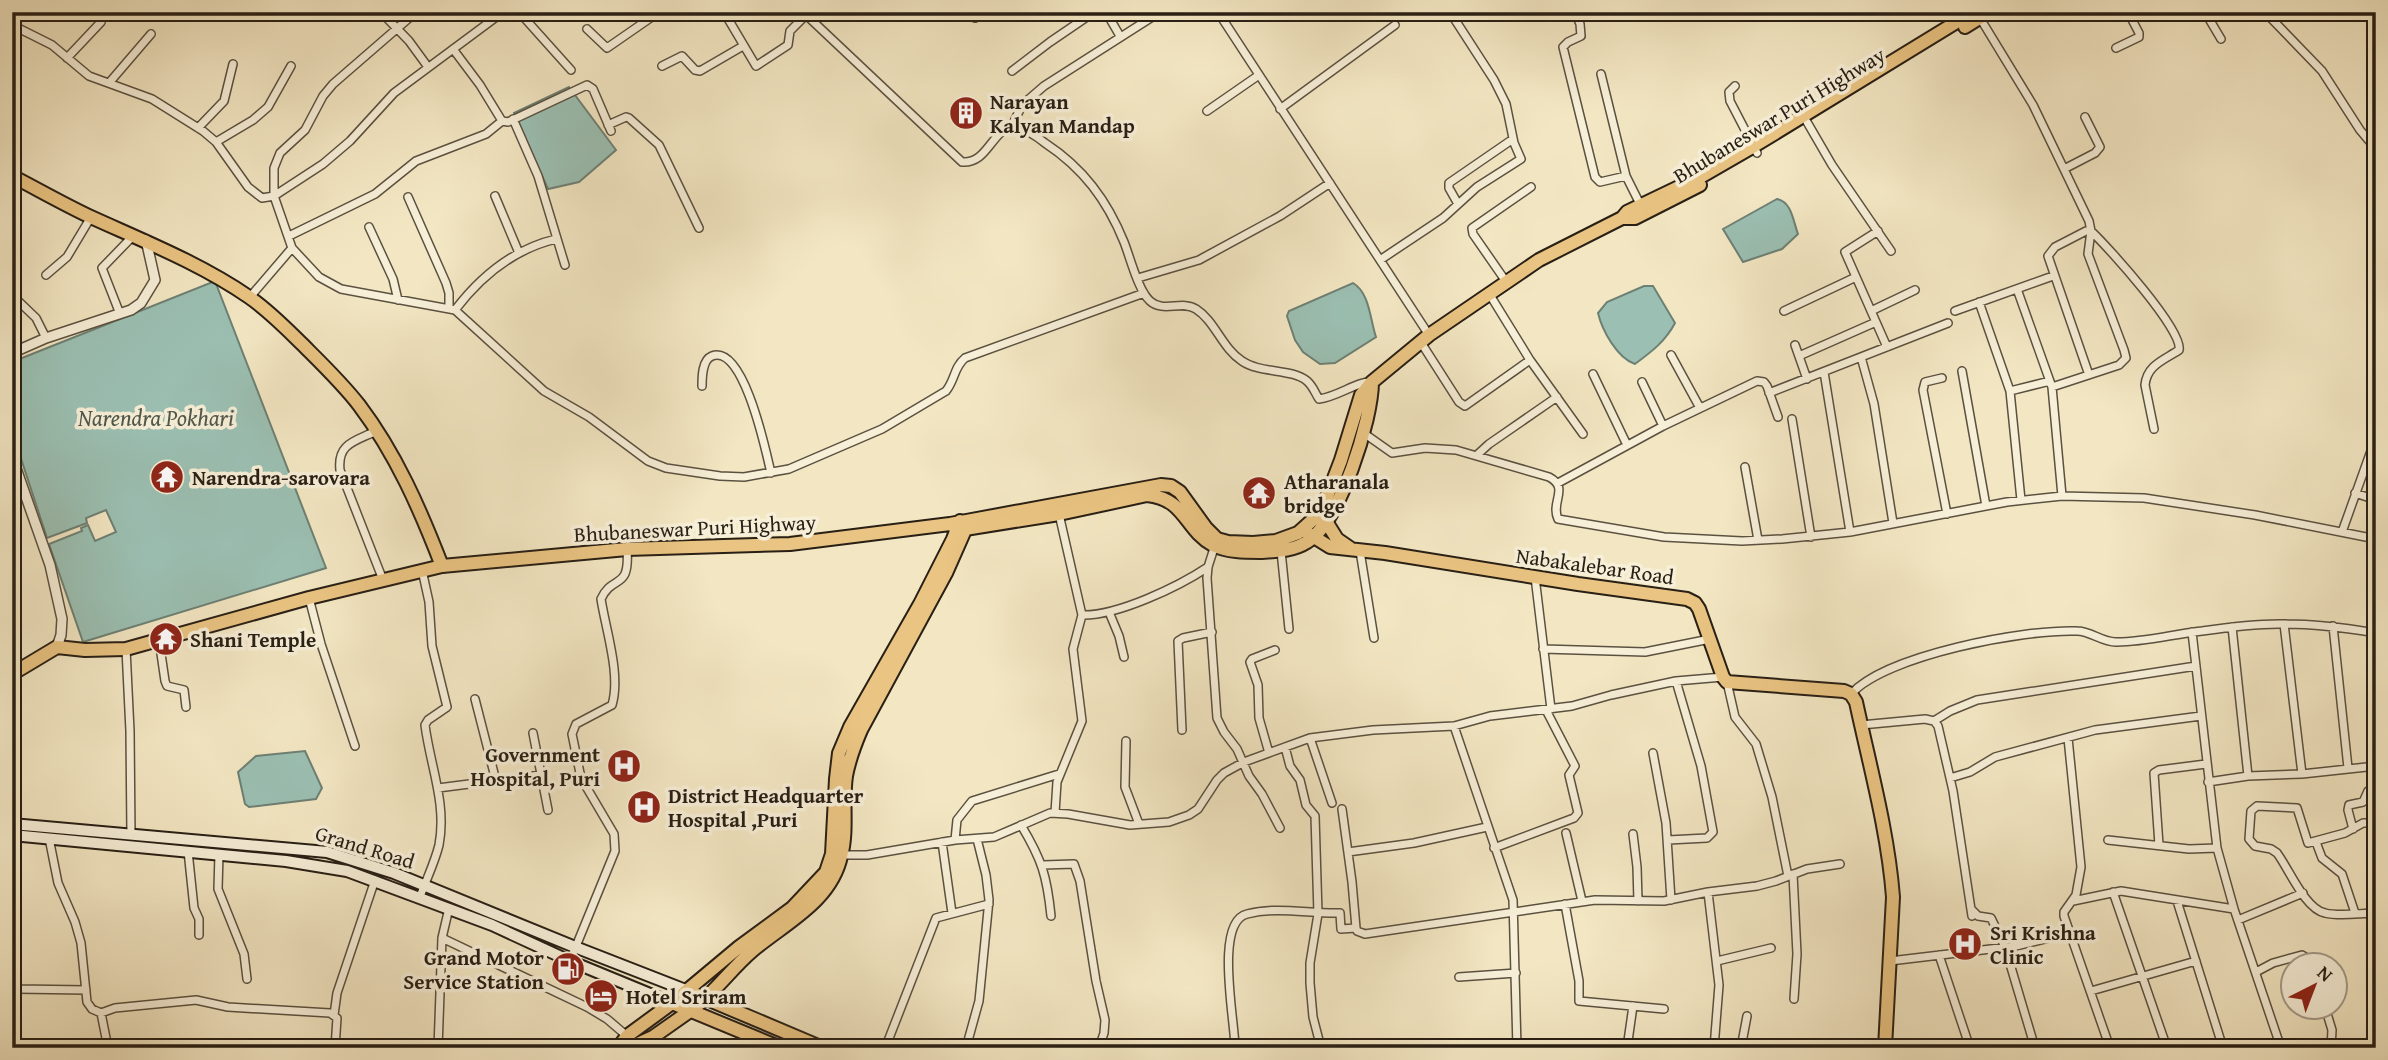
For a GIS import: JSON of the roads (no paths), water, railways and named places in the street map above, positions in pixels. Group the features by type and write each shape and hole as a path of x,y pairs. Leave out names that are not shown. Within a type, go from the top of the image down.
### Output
{"main road":[{"name":"Bhubaneswar Puri Highway","path":"1622,218 1630,220 1670,202 1981,14"},
{"name":"Bhubaneswar Puri Highway","path":"1347,462 1361,395 1372,382 1424,338 1539,260 1622,218 1627,212 1756,150 1807,122 1954,29"},
{"path":"12,176 212,274 275,318 360,406 410,489 442,566"},
{"path":"1356,550 1337,539 1327,523 1331,502 1347,462 1365,434 1372,399 1372,382"},
{"path":"960,524 1059,514 1147,495 1171,486 1180,492 1206,528 1217,538 1228,542 1276,541 1308,534 1327,523"},
{"path":"1160,491 1198,533 1215,545 1230,551 1281,551 1303,544 1317,516 1331,502"},
{"path":"960,524 1160,491"},
{"name":"Bhubaneswar Puri Highway","path":"57,647 85,650 126,649 309,598 442,566 627,548 790,544 960,524"},
{"path":"618,1048 739,947 792,908 826,872 832,854 840,799 860,730 946,573 960,524"},
{"name":"Nabakalebar Road","path":"1308,534 1330,547 1692,600 1699,609 1725,679"},
{"path":"12,674 57,647"},
{"path":"1725,679 1844,691 1851,694 1856,702 1887,847 1893,897 1885,1048"},
{"path":"628,1042 653,1037 706,999 751,952 826,891 835,876 842,855 840,799"},
{"name":"Grand Road","path":"12,824 327,852 371,865 449,908 672,1003"},
{"name":"Grand Road","path":"12,835 324,866 422,891 688,991"},
{"path":"688,991 823,1048"},
{"path":"672,1003 758,1044 780,1048"}],"street":[{"path":"381,12 397,27 428,66"},
{"path":"416,12 333,84 304,130 280,153 274,168 274,196 289,236 290,250 309,268 341,289 452,309 544,391 589,417 648,461 666,468 744,477 789,469 882,429 939,396 951,385 956,368 964,358 1144,293"},
{"path":"12,25 51,46 83,72 152,99 198,128 216,142 248,187 262,198 274,196 336,154 382,104 428,66 503,12"},
{"path":"519,12 571,70"},
{"path":"587,29 607,48 659,12"},
{"path":"724,12 754,65 759,65 788,45 790,31 804,14 962,162 979,158 999,134 1012,126 1022,105 1030,97 1062,73 1160,12"},
{"path":"975,18 984,12"},
{"path":"1012,71 1094,12"},
{"path":"1106,12 1120,36"},
{"path":"1218,12 1380,260 1459,402 1465,406 1530,360"},
{"path":"1380,260 1434,225 1477,187 1520,161 1506,104 1450,12"},
{"path":"1575,12 1581,36 1567,42 1563,47 1595,177 1600,182 1626,176"},
{"path":"2116,48 2138,37 2139,33 2128,12"},
{"path":"2205,12 2221,39"},
{"path":"2265,12 2322,71 2360,130 2376,149"},
{"path":"1981,14 2033,105 2088,221 2091,232 2088,254 2126,358 2119,365 2089,374 2010,391"},
{"path":"67,58 101,22"},
{"path":"1280,109 1395,25"},
{"path":"109,83 151,34"},
{"path":"662,66 682,57 695,70 701,71 743,46"},
{"path":"453,49 502,121"},
{"path":"198,128 224,101 233,64"},
{"path":"216,142 253,120 268,107 291,66"},
{"path":"1601,74 1626,176 1640,206"},
{"path":"1207,111 1259,75"},
{"path":"289,236 375,194 416,161 486,134 502,121 508,122 587,85 593,89 610,128 626,117 655,140 699,228"},
{"path":"1735,86 1729,92 1730,101 1756,150"},
{"path":"2064,169 2095,153 2100,147 2085,117"},
{"path":"513,119 538,176 565,265"},
{"path":"1807,122 1832,165 1891,251"},
{"path":"1012,126 1027,131 1062,154 1093,184 1123,238 1144,293 1151,302 1157,305 1194,307 1239,359 1259,370 1300,377 1312,387 1319,399 1347,391 1363,382 1372,382"},
{"path":"1458,204 1448,188 1449,183 1513,139"},
{"path":"1138,278 1199,260 1280,216 1330,183"},
{"path":"1507,283 1473,234 1472,228 1531,187"},
{"path":"495,196 519,253"},
{"path":"408,197 446,283 452,309"},
{"path":"46,275 67,257 91,217"},
{"path":"369,228 393,279 398,300"},
{"path":"1878,231 1845,252 1886,347"},
{"path":"2089,374 2048,257 2050,251 2080,233 2091,232 2108,248 2159,309 2180,342 2179,350 2158,363 2146,378 2154,429"},
{"path":"12,353 46,338 120,314 141,303 155,280 140,238 102,268 120,314"},
{"path":"452,309 478,283 519,253 539,243 556,239"},
{"path":"250,298 290,250"},
{"path":"1955,311 2053,276"},
{"path":"1784,311 1856,277"},
{"path":"2018,289 2051,384 2062,496"},
{"path":"1871,311 1915,290"},
{"path":"12,295 36,318 46,338"},
{"path":"1490,295 1530,360 1583,433"},
{"path":"1979,302 2010,391 2021,500"},
{"path":"1799,356 1876,322"},
{"path":"1769,393 1948,323"},
{"path":"1795,345 1807,379"},
{"path":"1671,355 1700,408"},
{"path":"702,386 704,366 709,357 724,357 735,366 754,409 771,473"},
{"path":"1861,357 1874,404 1893,523"},
{"path":"1962,371 1986,506"},
{"path":"1824,372 1850,532"},
{"path":"1593,374 1627,445"},
{"path":"1942,378 1925,382 1923,390 1947,514"},
{"path":"1558,483 1663,426 1757,381 1764,383 1778,418"},
{"path":"1642,382 1663,426"},
{"path":"1477,455 1557,397"},
{"path":"1792,419 1811,537"},
{"path":"376,431 346,446 339,459 340,470 383,580"},
{"path":"1365,434 1392,453 1440,448 1477,455 1549,477 1558,483 1560,489 1555,510 1558,519 1664,537 1758,540 1811,537 2021,500 2062,496 2144,498 2255,515 2376,539"},
{"path":"2342,532 2376,437"},
{"path":"12,457 50,565 62,619 57,647"},
{"path":"1745,467 1758,540"},
{"path":"2356,493 2376,500"},
{"path":"1055,813 1059,774 1082,721 1073,649 1082,615 1059,514"},
{"path":"1215,545 1208,567 1217,718 1280,828"},
{"path":"570,961 615,850 616,842 611,827 582,778 573,727 612,705 615,692 611,652 601,600 606,592 626,575 627,548"},
{"path":"1356,550 1374,638"},
{"path":"1281,551 1289,629"},
{"path":"1082,615 1109,612 1185,582 1208,567"},
{"path":"422,570 429,603 432,646 447,707 425,725 438,788 441,830 438,847 422,891"},
{"path":"1494,848 1574,818 1578,813 1569,775 1575,766 1549,709 1535,577"},
{"path":"309,598 321,644 355,746"},
{"path":"1109,612 1124,657"},
{"path":"2284,624 2302,774"},
{"path":"1851,694 1869,678 1921,658 1975,642 2012,635 2075,631 2118,642 2232,627 2284,624 2333,626 2376,632"},
{"path":"2333,626 2348,768"},
{"path":"2232,627 2248,776"},
{"path":"1182,730 1178,641 1212,632"},
{"path":"2192,632 2217,848 2234,909 2281,1048"},
{"path":"1543,649 1646,652 1710,639"},
{"path":"159,640 167,686 184,690 186,706"},
{"path":"126,649 131,835"},
{"path":"1269,753 1259,718 1258,685 1250,662 1275,650"},
{"path":"1861,725 1926,719 1934,721 1977,700 2196,666"},
{"path":"842,855 867,855 955,840 994,837 1042,815 1055,813 1119,824 1169,822 1189,815 1205,800 1220,776 1244,762 1310,738 1373,730 1454,726 1490,716 1549,709 1676,681 1725,679 1735,717 1756,744 1791,875 1797,954 1794,999"},
{"path":"1668,840 1707,838 1713,832 1701,766 1676,681"},
{"path":"475,699 496,781"},
{"path":"1950,778 1970,772 1995,757 2068,738 2124,725 2201,716"},
{"path":"1934,721 1942,737 1950,778 1971,913 1991,918 2005,947 2035,1048"},
{"path":"1454,726 1508,884 1513,912 1517,1048"},
{"path":"533,733 548,810"},
{"path":"1310,738 1332,803"},
{"path":"2068,738 2081,857 2073,901 2064,912 2110,1048"},
{"path":"1126,741 1125,787 1139,824"},
{"path":"1285,747 1290,766 1300,780 1306,804 1315,816 1318,914 1310,963 1310,983 1313,1017 1321,1048"},
{"path":"1653,752 1668,840 1671,900"},
{"path":"2159,845 2154,773 2159,769 2206,764"},
{"path":"2208,782 2248,776 2302,774 2376,766"},
{"path":"955,840 957,820 972,801 1059,774"},
{"path":"438,788 540,775"},
{"path":"2353,829 2348,805 2363,802 2368,791 2376,788"},
{"path":"2376,823 2363,823 2316,842 2306,842 2297,808 2257,806 2252,808 2250,842 2277,853 2310,906 2322,913 2376,913"},
{"path":"1342,809 1356,928 1365,934 1582,901 1671,900 1758,886 1815,867 1840,864"},
{"path":"1021,825 1043,865 1051,916"},
{"path":"1348,852 1414,843 1488,827"},
{"path":"1566,833 1582,901"},
{"path":"1633,834 1638,901"},
{"path":"48,838 58,883 81,943 89,1006 101,1013 108,1048"},
{"path":"966,1048 979,1001 989,904 978,839"},
{"path":"2108,839 2199,849 2217,848"},
{"path":"942,842 952,914"},
{"path":"2316,842 2322,858 2342,874 2355,913"},
{"path":"188,851 199,935"},
{"path":"219,854 218,889 244,954 247,979"},
{"path":"1043,865 1074,864 1080,881 1105,1020 1099,1048"},
{"path":"335,1048 337,1023 334,1015 337,993 375,880"},
{"path":"1708,892 1717,961 1718,1012 1714,1048"},
{"path":"2073,901 2113,892 2129,892 2234,909"},
{"path":"2113,892 2167,1048"},
{"path":"2238,920 2303,893"},
{"path":"2177,901 2223,1048"},
{"path":"886,1046 934,922 940,916 989,904"},
{"path":"1564,904 1579,981 1580,1001 1664,1009"},
{"path":"438,1048 442,937 449,908"},
{"path":"1235,1048 1228,940 1238,919 1244,914 1278,910 1318,914 1340,912 1341,929 1356,928"},
{"path":"1889,961 2005,947 2070,933"},
{"path":"442,937 587,1007 607,1019 628,1042"},
{"path":"1717,961 1771,948"},
{"path":"1939,955 1970,1048"},
{"path":"2091,991 2196,961"},
{"path":"2256,972 2280,961"},
{"path":"1459,977 1516,973"},
{"path":"12,981 17,989 86,990"},
{"path":"101,1013 116,1008 197,1000 228,1007 334,1015"},
{"path":"1627,1048 1633,1006"},
{"path":"1741,1048 1747,1016"},
{"path":"2329,1021 2332,1030 2331,1048"}],"water":[{"path":"569,87 616,150 579,182 548,189 514,113"},
{"path":"1777,199 1789,208 1798,234 1782,249 1743,262 1723,229"},
{"name":"Narendra Pokhari","path":"215,281 326,568 83,642 49,544 82,531 81,528 88,525 95,541 116,532 106,510 86,518 87,523 47,538 12,431 12,362"},
{"path":"1353,283 1359,287 1366,300 1376,337 1335,363 1320,364 1303,352 1295,340 1287,316 1289,311"},
{"path":"1644,286 1653,286 1675,323 1662,341 1635,364 1622,356 1611,343 1598,313 1607,302"},
{"path":"305,751 322,788 316,799 249,807 245,804 238,772 256,756"}],"place":[{"name":"Narayan Kalyan Mandap","path":"966,113"},
{"name":"Narendra-sarovara","path":"167,477"},
{"name":"Atharanala bridge","path":"1259,493"},
{"name":"Shani Temple","path":"166,639"},
{"name":"Government Hospital, Puri","path":"624,766"},
{"name":"District Headquarter Hospital ,Puri","path":"644,807"},
{"name":"Sri Krishna Clinic","path":"1965,944"},
{"name":"Grand Motor Service Station","path":"568,969"},
{"name":"Hotel Sriram","path":"601,996"}]}
